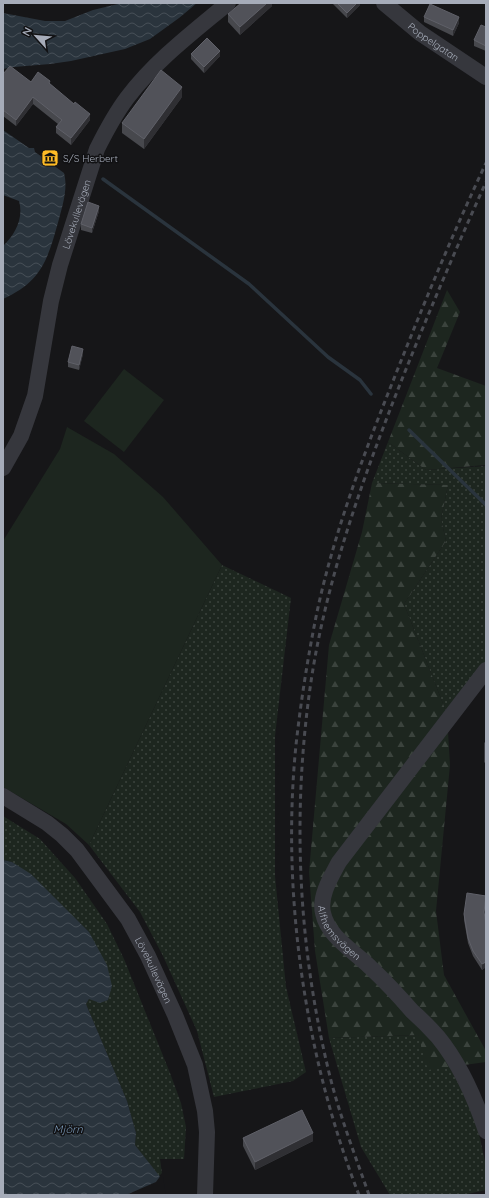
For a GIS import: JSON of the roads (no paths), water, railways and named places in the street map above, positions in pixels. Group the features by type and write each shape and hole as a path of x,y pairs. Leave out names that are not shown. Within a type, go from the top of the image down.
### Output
{"street":[{"name":"Lövekullevägen","path":"3,468 21,436 35,396 51,301 60,265 97,149 127,99 145,77 170,52 228,3"},
{"name":"Poppelgatan","path":"384,3 420,33 486,77"},
{"name":"Alfhemsvägen","path":"486,670 339,862 328,882 324,894 323,912 327,925 338,938 370,967 438,1037 457,1064 477,1105 486,1131"},
{"name":"Lövekullevägen","path":"3,796 47,823 77,850 128,919 148,956 175,1015 195,1065 205,1111 207,1132 205,1195"}],"water":[{"path":"122,3 197,3 150,39 125,49 71,61 3,69 3,13 45,21 65,21 93,10"},
{"path":"3,130 29,148 34,148 35,152 64,173 65,190 55,233 42,267 27,284 3,299 3,246 15,231 19,220 20,207 19,201 3,195"},
{"name":"Mjörn","path":"3,860 12,862 31,874 89,932 107,965 112,986 108,1000 100,1003 89,999 86,1004 127,1101 136,1133 135,1145 161,1178 164,1195 3,1195"}],"waterway":[{"path":"103,179 249,284 328,357 360,380 371,394"},
{"path":"409,430 486,505"}],"railway":[{"path":"359,1195 340,1142 324,1087 311,1031 302,974 295,916 292,858 292,801 298,728 317,612 332,553 350,495 415,326 449,244 486,163"},
{"path":"369,1195 346,1130 331,1081 317,1016 309,968 304,919 300,821 306,724 318,640 335,571 356,502 380,435 415,347 486,182"}],"place":[{"name":"S/S Herbert","path":"50,158"}]}
